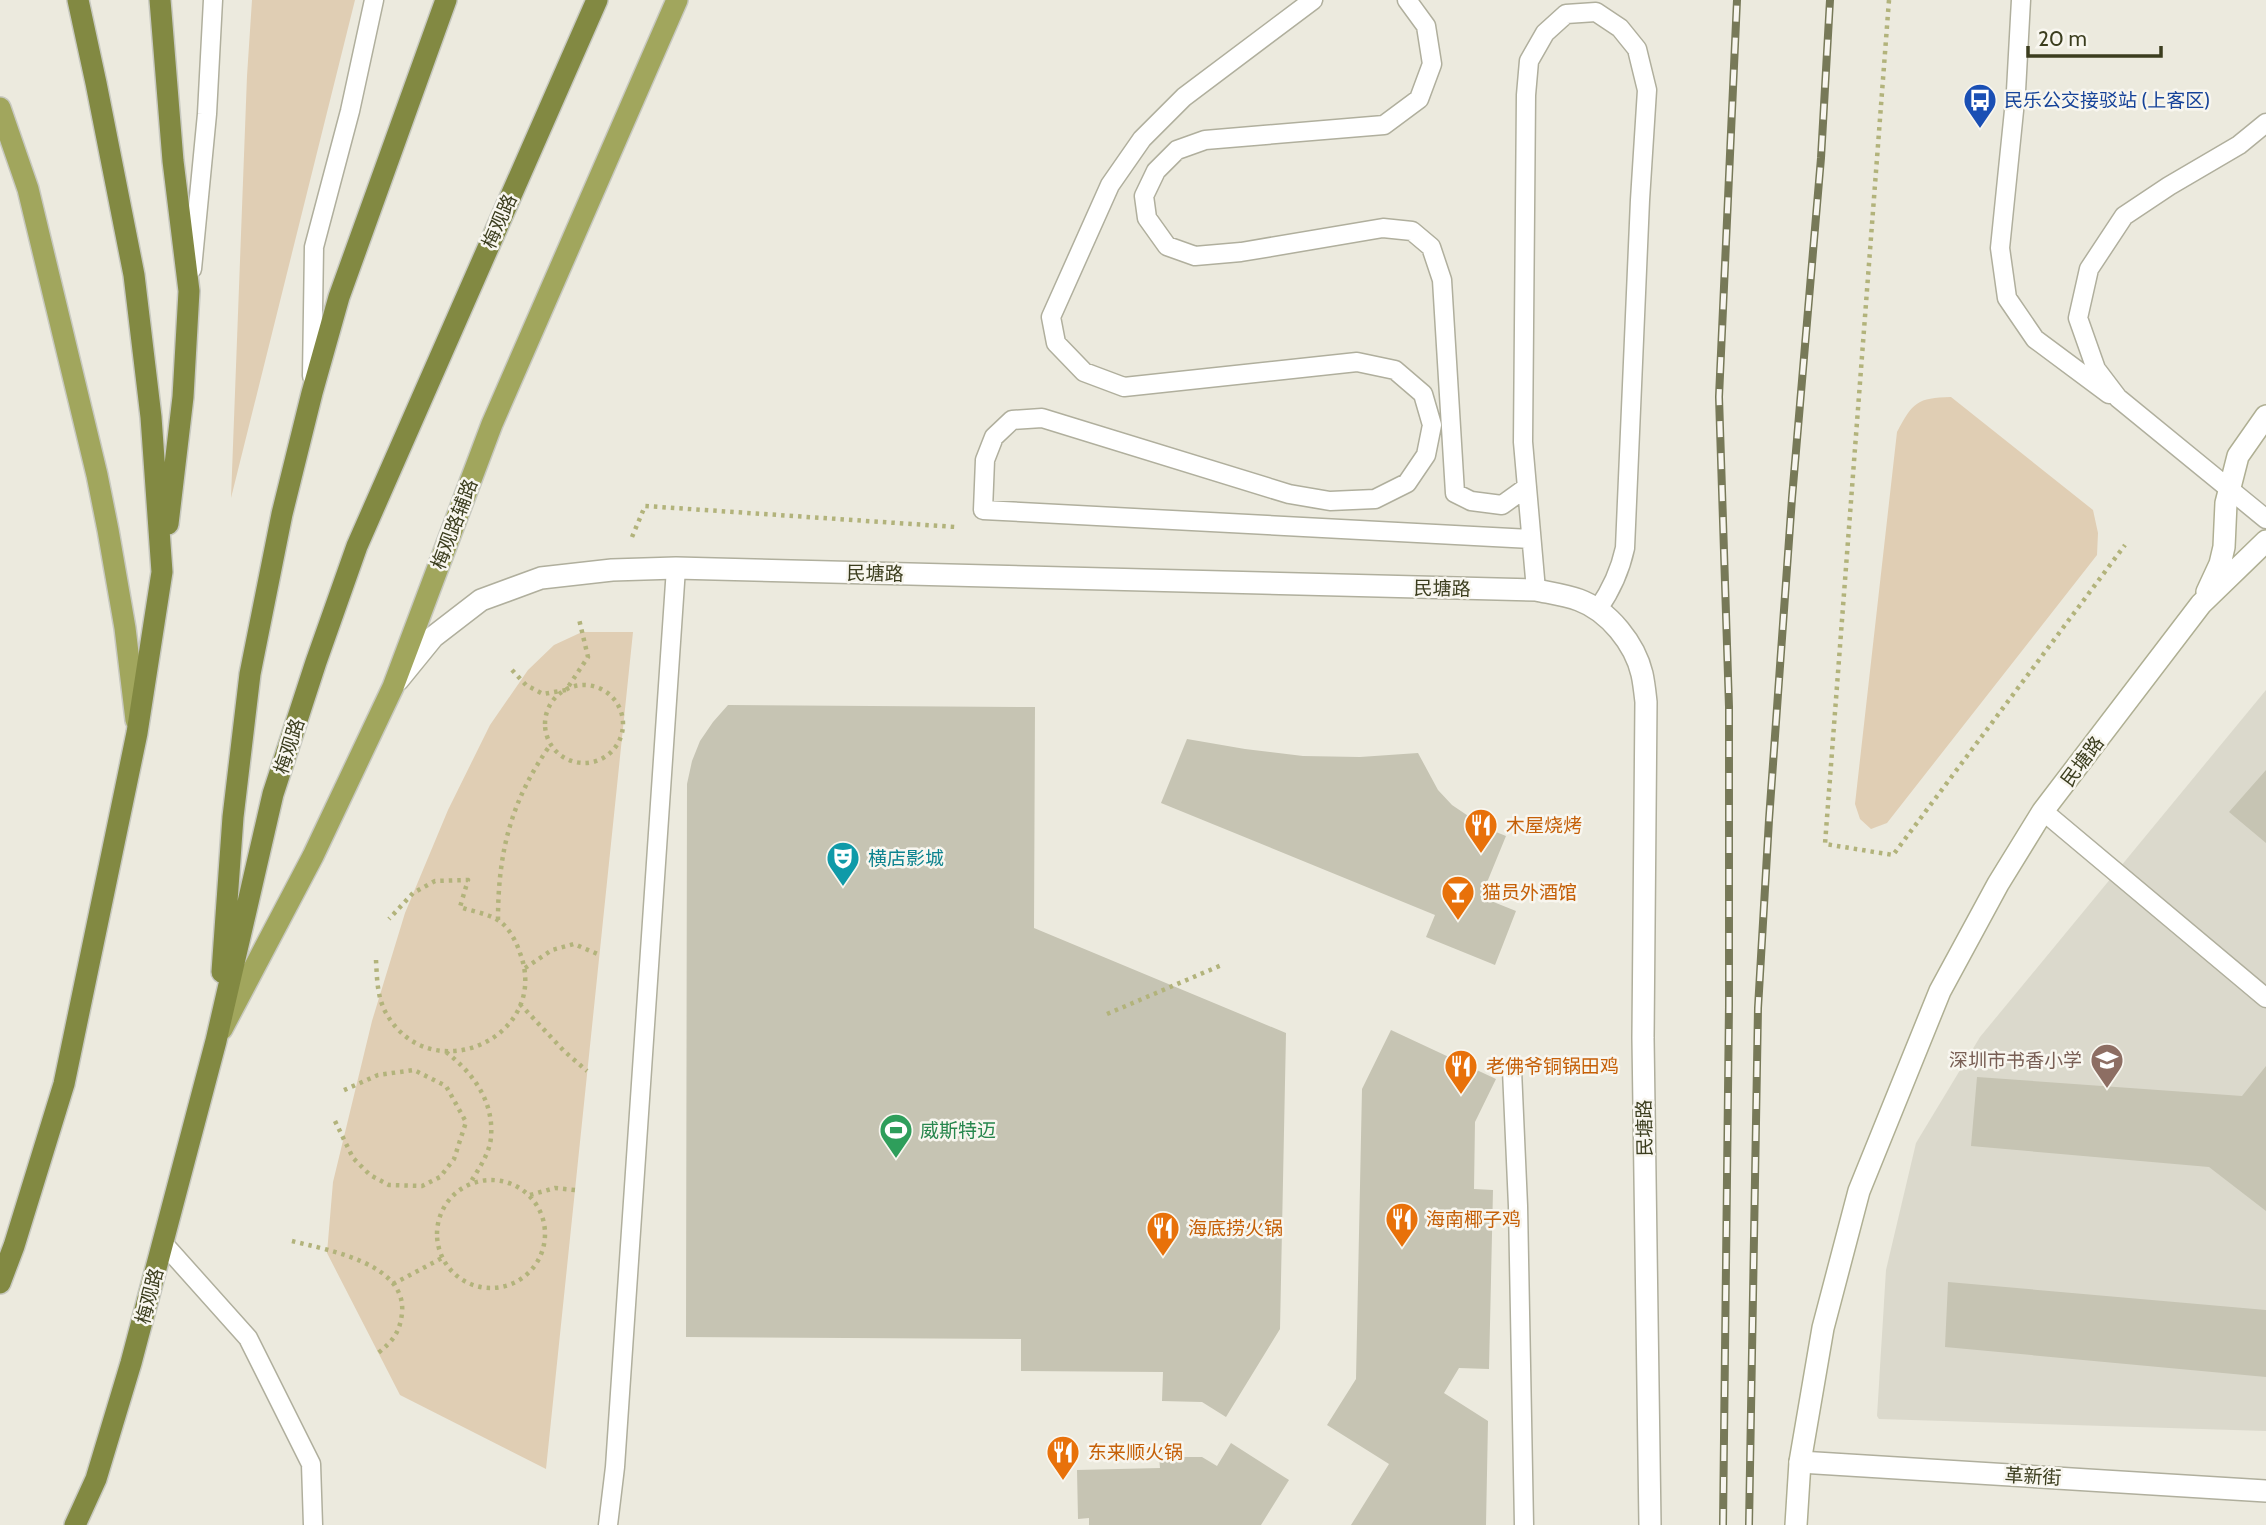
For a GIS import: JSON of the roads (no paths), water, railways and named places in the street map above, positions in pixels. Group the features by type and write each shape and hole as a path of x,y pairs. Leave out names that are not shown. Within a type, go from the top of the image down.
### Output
{"highway":[{"path":"78,0 134,275 150,417 162,572"},
{"path":"0,1283 64,1084 137,733 162,572 183,397 189,291 173,162 160,0"},
{"path":"216,1041 233,817 250,674 282,514 339,297 446,0"},
{"name":"梅观路","path":"75,1525 96,1479 131,1363 216,1041 273,794 316,662 357,546 597,0"}],"main road":[{"name":"梅观路辅路","path":"216,1041 313,856 393,687 492,424 677,0"},
{"path":"0,108 28,189 97,475 125,628 137,733"}],"street":[{"name":"民塘路","path":"2201,604 2220,564 2229,487 2238,456 2266,416"},
{"name":"民塘路","path":"1796,1525 1800,1462 1823,1328 1859,1191 1940,991 1998,884 2043,811 2201,604 2266,541"},
{"name":"民塘路","path":"393,687 433,636 481,600 541,578 612,570 676,568 1536,590 1579,600 1598,609 1618,629 1633,651 1642,673 1646,702 1643,1038 1650,1525"},
{"name":"革新街","path":"1800,1462 2266,1491"}],"lane":[{"path":"189,291 206,127 213,0"},
{"path":"312,393 314,247 350,111 374,0"},
{"path":"1313,0 1184,97 1142,139 1110,185 1051,317 1056,343 1084,372 1124,387 1357,362 1395,370 1423,394 1432,425 1426,455 1407,483 1375,499 1331,501 1289,494 1042,418 1013,420 994,437 985,460 983,510 1531,539"},
{"path":"1407,0 1426,26 1432,64 1419,99 1384,125 1205,140 1177,150 1156,171 1144,196 1147,218 1167,246 1195,256 1241,252 1383,228 1412,231 1431,247 1441,280 1455,493 1471,501 1502,505 1527,487"},
{"path":"2021,0 2017,90 2000,248 2007,298 2035,339 2103,391 2118,398 2266,519"},
{"path":"1536,590 1523,442 1526,95 1529,61 1545,33 1566,13 1596,12 1620,28 1637,49 1647,90 1625,548 1620,570 1598,609"},
{"path":"2118,398 2096,369 2078,318 2089,269 2124,216 2239,145 2266,123"},
{"path":"608,1525 615,1467 676,568"},
{"path":"2043,811 2266,998"},
{"path":"1511,1070 1518,1206 1524,1525"},
{"path":"163,1244 248,1338 311,1464 313,1525"}],"railway":[{"path":"1723,1525 1729,1005 1729,707 1719,397 1737,0"},
{"path":"1749,1525 1758,1008 1769,820 1792,498 1821,158 1830,0"}],"place":[{"name":"民乐公交接驳站 (上客区)","path":"1980,130"},
{"name":"木屋烧烤","path":"1481,855"},
{"name":"横店影城","path":"843,888"},
{"name":"猫员外酒馆","path":"1458,922"},
{"name":"深圳市书香小学","path":"2107,1090"},
{"name":"老佛爷铜锅田鸡","path":"1461,1096"},
{"name":"威斯特迈","path":"896,1160"},
{"name":"海南椰子鸡","path":"1402,1249"},
{"name":"海底捞火锅","path":"1163,1258"},
{"name":"东来顺火锅","path":"1063,1482"}]}
